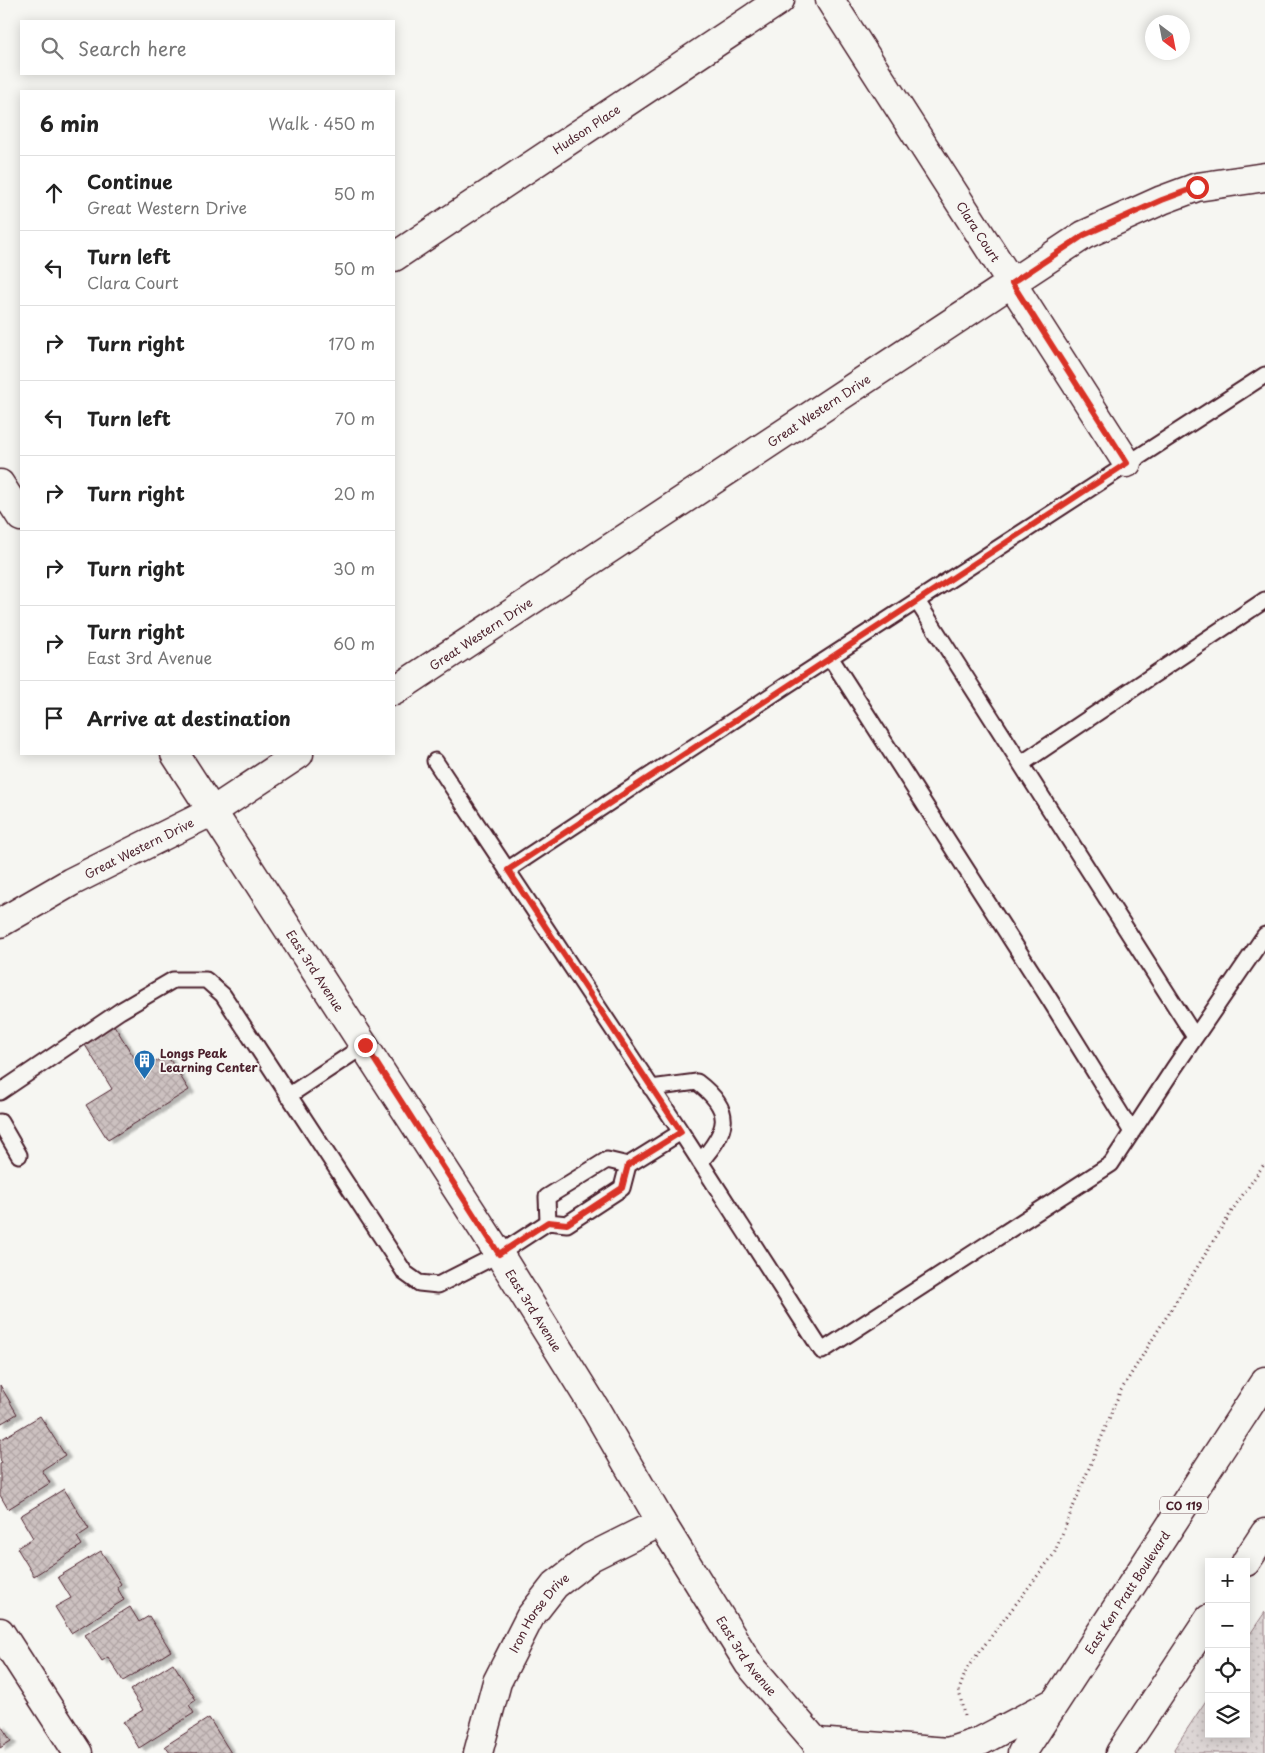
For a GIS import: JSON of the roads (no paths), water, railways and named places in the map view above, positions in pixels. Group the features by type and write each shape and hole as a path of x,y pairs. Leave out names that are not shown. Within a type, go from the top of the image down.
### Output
{"main road":[{"name":"Hudson Place","path":"395,256 780,0"},
{"name":"Clara Court","path":"830,0 1127,463"},
{"name":"Great Western Drive","path":"395,691 1084,235 1162,200 1197,187 1265,177"},
{"path":"0,484 20,510"},
{"name":"East 3rd Avenue","path":"176,755 499,1254 596,1410 661,1522 749,1664 822,1749"},
{"name":"Great Western Drive","path":"0,923 71,882 213,811 298,755"},
{"name":"East Ken Pratt Boulevard","path":"1022,1753 1265,1381"},
{"name":"Iron Horse Drive","path":"478,1753 497,1682 530,1617 554,1585 591,1558 661,1522"},
{"path":"1249,1558 1265,1533"},
{"path":"1120,1753 1205,1624"},
{"path":"0,1632 78,1753"},
{"path":"822,1749 948,1752 981,1741 1057,1701"},
{"path":"1137,1753 1144,1717"}],"lane":[{"path":"508,870 1127,463 1264,377"},
{"path":"1021,764 1265,600"},
{"path":"917,601 1195,1037"},
{"path":"830,658 1050,1000 1132,1132"},
{"path":"435,761 681,1132 822,1351 1096,1176 1111,1164 1265,935"},
{"path":"0,1092 120,1011 173,980 206,980 223,995 406,1273 419,1283 438,1285 499,1254 548,1222 567,1224 622,1188 628,1165 681,1132"},
{"path":"288,1096 365,1045"},
{"path":"651,1088 697,1082 709,1091 717,1103 723,1114 724,1127 716,1144 700,1162"},
{"path":"0,1122 19,1154"},
{"path":"548,1222 547,1197 607,1160 628,1165"}],"place":[{"name":"Longs Peak Learning Center","path":"144,1079"}]}
